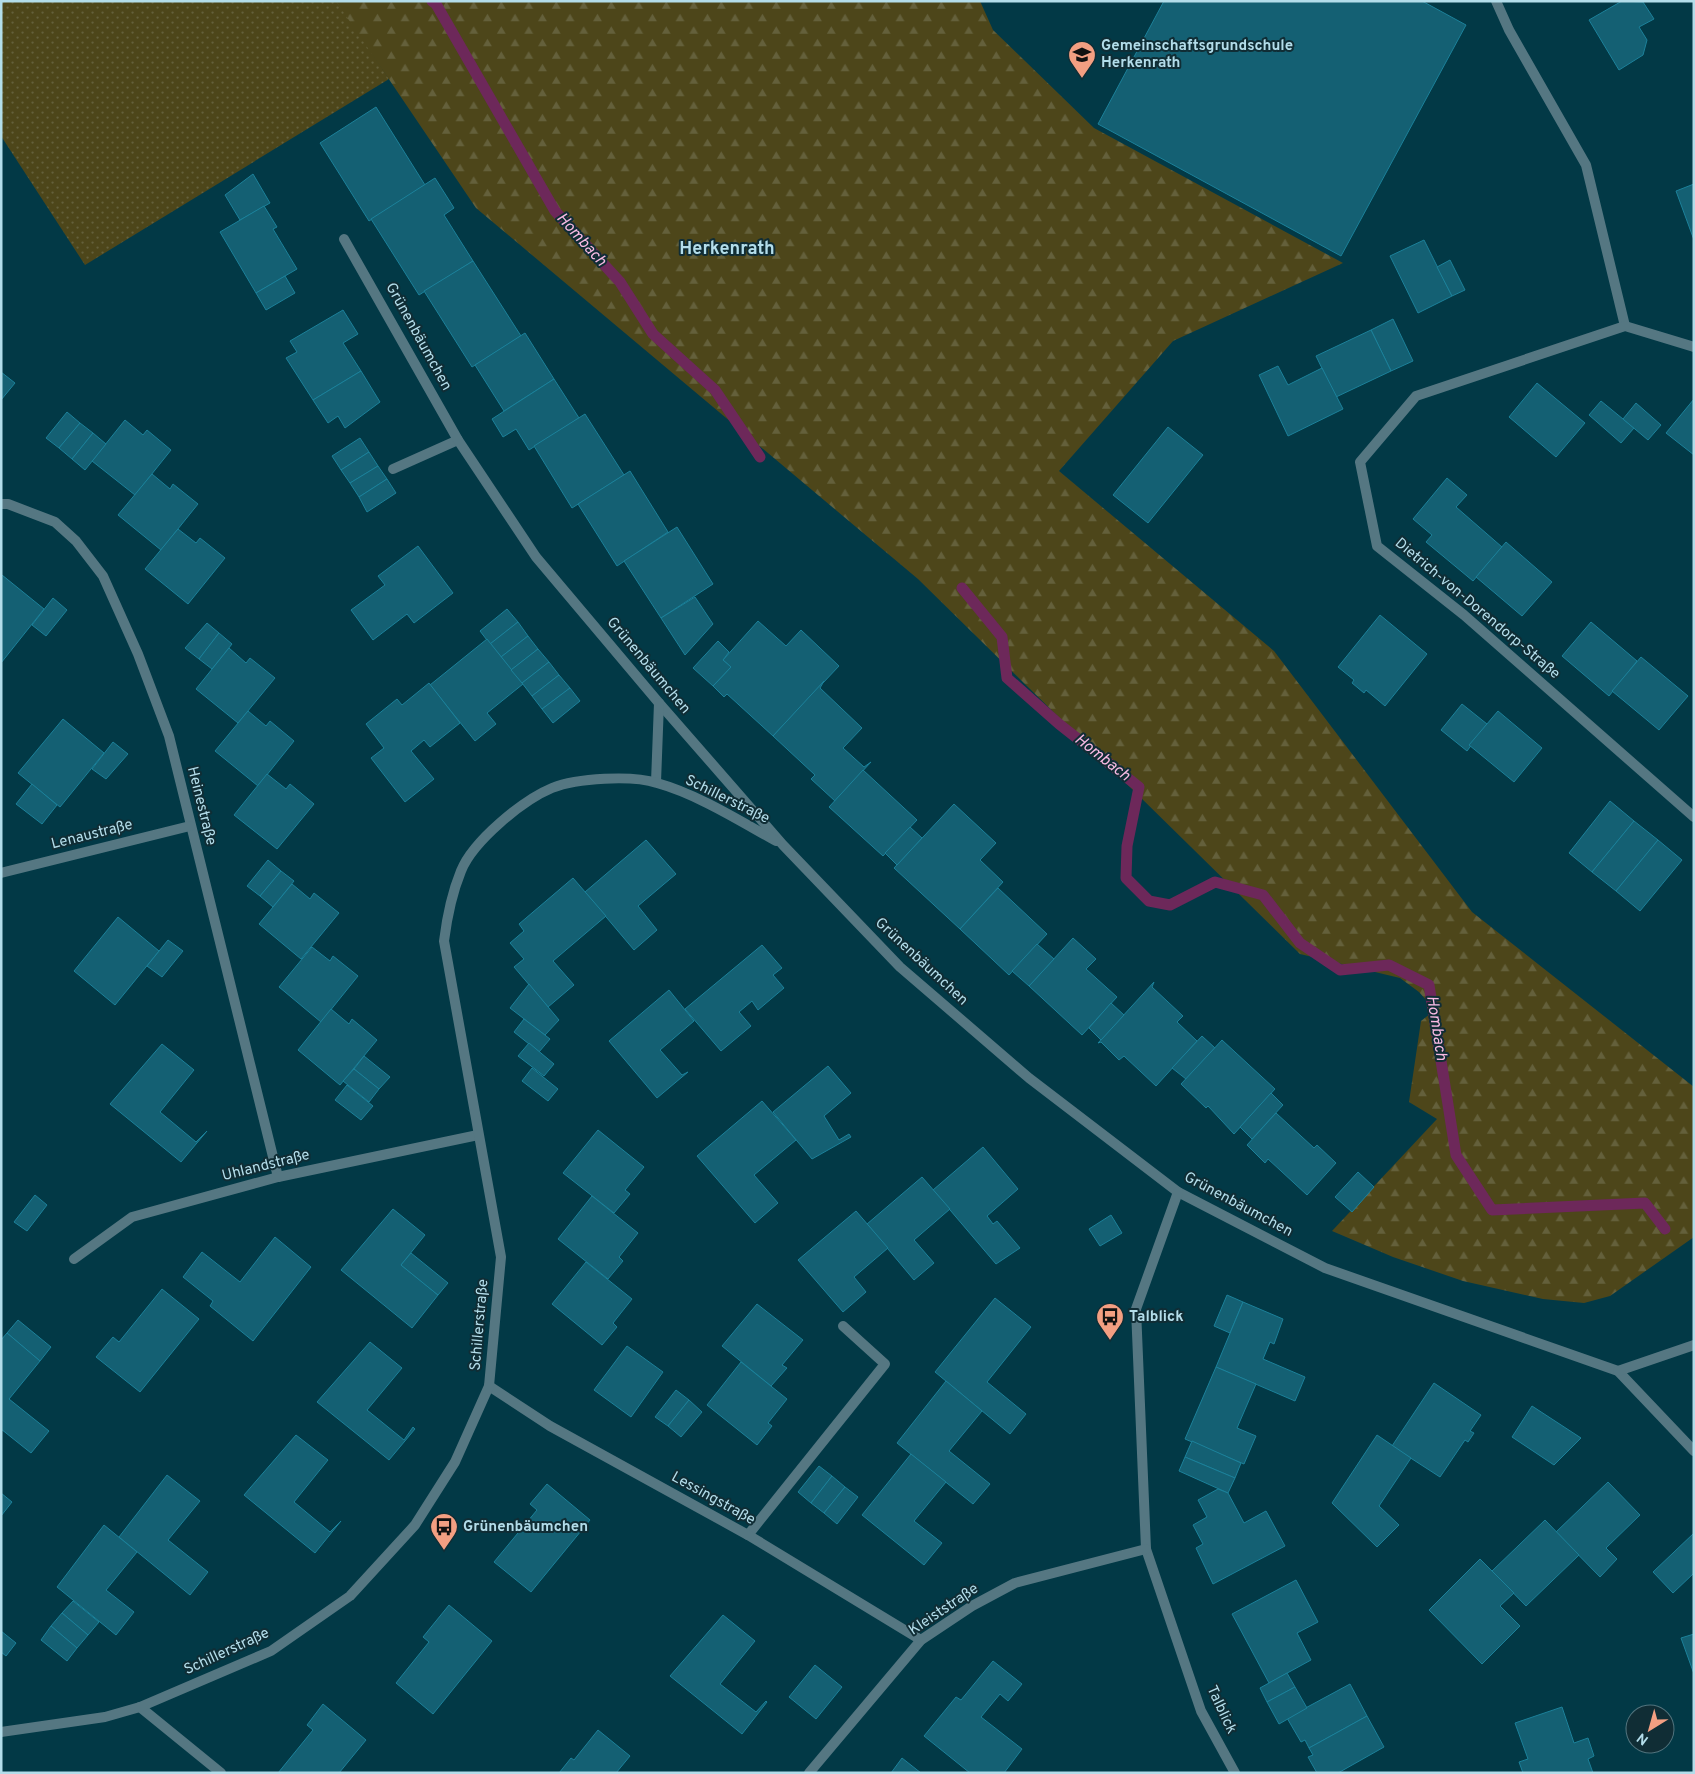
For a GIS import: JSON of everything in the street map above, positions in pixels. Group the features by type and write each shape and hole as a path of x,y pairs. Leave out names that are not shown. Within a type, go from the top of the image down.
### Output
{"street":[{"path":"1496,1 1508,30 1586,165 1625,326 1694,346"},
{"name":"Grünenbäumchen","path":"344,239 458,440 536,557 659,704 783,845 900,968 1029,1078 1178,1192 1325,1268 1618,1371 1694,1451"},
{"name":"Dietrich-von-Dorendorp-Straße","path":"1625,326 1416,396 1360,462 1377,546 1464,615 1694,817"},
{"path":"394,469 458,440"},
{"name":"Heinestraße","path":"1,504 8,504 55,522 76,541 103,576 138,654 168,736 278,1178"},
{"path":"656,782 659,704"},
{"name":"Schillerstraße","path":"1,1732 105,1717 140,1707 271,1651 350,1596 415,1525 455,1462 489,1386 501,1257 444,941 447,914 461,870 490,832 508,816 552,788 606,778 656,782 716,809 783,845"},
{"name":"Lenaustraße","path":"1,873 190,826"},
{"name":"Uhlandstraße","path":"74,1259 132,1216 278,1178 478,1135"},
{"name":"Talblick","path":"1178,1192 1136,1308 1146,1549 1201,1711 1235,1773"},
{"path":"748,1535 885,1364 843,1326"},
{"path":"1618,1371 1694,1345"},
{"name":"Lessingstraße","path":"489,1386 550,1426 748,1535 921,1640"},
{"name":"Kleiststraße","path":"809,1773 921,1640 972,1606 1015,1584 1146,1549"},
{"path":"140,1707 221,1773"}],"green space":[{"path":"1,1 338,1 389,79 85,265 1,136"},
{"path":"336,1 980,1 993,30 1094,128 1343,263 1173,341 1059,471 1274,651 1472,912 1694,1087 1694,1237 1610,1296 1584,1303 1543,1299 1463,1281 1393,1257 1332,1231 1437,1119 1409,1102 1421,1021 1435,1010 1419,992 1400,978 1300,954 918,579 476,208"}],"building":[{"path":"1164,1 1422,1 1466,25 1341,256 1098,124"},
{"path":"1622,1 1643,2 1654,19 1639,27 1647,40 1643,55 1619,70 1589,20"},
{"path":"376,107 425,185 369,221 320,143"},
{"path":"253,174 270,203 240,220 225,195"},
{"path":"435,178 454,208 444,215 473,261 419,295 371,219"},
{"path":"1694,184 1694,240 1676,191"},
{"path":"264,206 277,227 273,229 297,269 256,293 220,232"},
{"path":"1424,240 1452,296 1418,313 1390,256"},
{"path":"1450,260 1465,290 1452,296 1437,267"},
{"path":"473,261 521,336 472,367 424,291"},
{"path":"285,276 295,293 266,310 256,293"},
{"path":"343,310 358,334 343,343 361,371 313,400 286,358 297,352 290,341"},
{"path":"1393,319 1413,361 1391,371 1371,330"},
{"path":"1371,330 1391,371 1336,397 1316,356"},
{"path":"525,333 554,379 504,411 475,365"},
{"path":"1278,366 1288,385 1322,368 1343,409 1288,436 1259,375"},
{"path":"361,371 380,402 345,428 338,416 328,423 313,400"},
{"path":"1,372 15,383 1,400"},
{"path":"554,379 579,418 529,450 516,429 503,437 492,419"},
{"path":"1537,383 1585,423 1556,457 1509,417"},
{"path":"1694,399 1694,455 1666,433"},
{"path":"1601,401 1634,428 1621,443 1589,415"},
{"path":"1636,403 1661,425 1648,440 1623,419"},
{"path":"67,412 80,423 59,448 46,438"},
{"path":"585,414 624,475 572,508 534,446"},
{"path":"125,420 143,435 147,430 171,450 135,495 92,461"},
{"path":"80,423 93,433 72,459 59,448"},
{"path":"1168,427 1203,455 1148,523 1113,495"},
{"path":"93,433 106,444 85,470 72,459"},
{"path":"360,438 369,452 341,470 332,456"},
{"path":"369,452 378,466 350,483 341,470"},
{"path":"378,466 387,479 359,497 350,483"},
{"path":"630,471 668,532 617,566 578,504"},
{"path":"152,474 170,489 173,484 198,504 161,550 118,515"},
{"path":"1447,478 1467,495 1456,507 1502,547 1473,581 1426,542 1432,535 1413,519"},
{"path":"387,479 396,493 367,512 359,497"},
{"path":"677,527 713,584 661,618 624,561"},
{"path":"178,529 196,543 200,538 225,558 188,604 145,569"},
{"path":"1506,542 1552,582 1522,616 1476,577"},
{"path":"418,546 453,593 414,623 407,614 373,640 351,610 385,585 378,576"},
{"path":"2,575 44,609 1,663 1,577"},
{"path":"695,597 713,624 685,655 661,618"},
{"path":"53,598 67,610 46,636 32,625"},
{"path":"507,609 518,622 490,644 480,631"},
{"path":"1380,615 1427,654 1385,706 1366,690 1364,693 1352,683 1354,680 1338,667"},
{"path":"758,621 786,646 801,630 839,666 773,736 727,694 724,697 713,686 731,667 723,660"},
{"path":"518,622 528,636 501,657 490,644"},
{"path":"1591,622 1637,661 1609,696 1562,656"},
{"path":"207,623 219,633 199,659 185,648"},
{"path":"219,633 232,644 212,669 199,659"},
{"path":"528,636 538,649 511,670 501,657"},
{"path":"487,639 523,684 487,713 496,724 475,741 430,685"},
{"path":"718,641 729,652 723,660 731,667 713,686 693,668"},
{"path":"229,648 246,663 250,658 275,678 238,723 196,689"},
{"path":"538,649 549,662 522,683 511,670"},
{"path":"1641,657 1688,696 1659,730 1612,691"},
{"path":"549,662 559,675 532,696 522,683"},
{"path":"559,675 570,688 542,709 532,696"},
{"path":"824,681 820,688 862,728 843,748 864,767 871,762 835,801 811,779 815,775 773,736"},
{"path":"429,683 460,723 430,747 424,740 411,751 434,779 405,802 371,758 384,748 366,724 397,699 402,705"},
{"path":"570,688 580,701 553,723 542,709"},
{"path":"1462,704 1487,724 1467,751 1441,730"},
{"path":"248,711 266,726 270,721 294,741 258,786 215,751"},
{"path":"1498,711 1542,748 1514,782 1469,745"},
{"path":"63,719 104,753 60,807 18,773"},
{"path":"113,742 128,754 106,779 92,769"},
{"path":"863,770 917,820 883,856 829,807"},
{"path":"267,774 286,789 290,784 314,804 277,849 234,815"},
{"path":"32,784 57,805 42,824 16,804"},
{"path":"1610,801 1634,821 1592,872 1569,853"},
{"path":"954,804 996,843 980,860 1003,882 960,929 894,868"},
{"path":"1634,821 1658,840 1616,891 1592,872"},
{"path":"910,827 922,838 897,865 885,853"},
{"path":"646,840 676,874 638,906 657,930 634,950 585,892"},
{"path":"1658,840 1682,860 1640,911 1616,891"},
{"path":"268,860 281,871 260,896 247,886"},
{"path":"281,871 294,881 273,907 260,896"},
{"path":"573,878 606,916 553,961 574,985 548,1007 514,967 524,959 510,943 524,931 519,924"},
{"path":"292,884 310,899 314,893 339,913 301,959 259,924"},
{"path":"998,888 1047,934 1009,975 960,929"},
{"path":"118,917 159,951 115,1005 74,971"},
{"path":"1073,938 1096,959 1086,969 1117,997 1082,1035 1029,986"},
{"path":"168,940 183,951 162,977 147,966"},
{"path":"1037,944 1054,959 1029,986 1012,971"},
{"path":"762,945 782,968 773,975 784,988 758,1010 752,1001 739,1012 751,1026 721,1051 685,1009"},
{"path":"312,947 330,961 333,956 358,976 321,1022 279,987"},
{"path":"1154,982 1152,987 1183,1016 1177,1022 1197,1041 1156,1086 1124,1056 1119,1060 1101,1042 1098,1043"},
{"path":"529,984 559,1020 545,1035 510,1008"},
{"path":"669,990 694,1021 660,1050 682,1075 688,1072 657,1098 609,1041"},
{"path":"1111,1003 1124,1015 1101,1040 1089,1028"},
{"path":"331,1009 349,1024 352,1019 377,1040 340,1085 298,1050"},
{"path":"524,1019 550,1039 539,1052 514,1032"},
{"path":"1202,1036 1215,1048 1186,1079 1172,1068"},
{"path":"1222,1040 1275,1089 1234,1134 1208,1106 1206,1108 1181,1084"},
{"path":"529,1043 554,1064 544,1076 518,1056"},
{"path":"162,1044 194,1070 160,1112 196,1142 207,1131 181,1162 110,1104"},
{"path":"364,1056 390,1077 379,1089 354,1069"},
{"path":"828,1066 851,1093 824,1116 839,1140 849,1134 851,1137 812,1159 773,1112"},
{"path":"532,1068 558,1089 548,1101 522,1081"},
{"path":"354,1069 379,1089 369,1102 343,1081"},
{"path":"347,1085 373,1106 361,1120 335,1100"},
{"path":"1271,1093 1283,1105 1252,1139 1240,1127"},
{"path":"762,1101 796,1140 754,1175 778,1203 755,1223 697,1156"},
{"path":"1276,1113 1314,1148 1317,1145 1336,1163 1307,1195 1268,1159 1265,1163 1247,1145"},
{"path":"598,1130 644,1167 625,1190 630,1194 614,1213 563,1173"},
{"path":"983,1147 1018,1189 987,1216 993,1224 997,1221 1020,1248 996,1264 933,1190"},
{"path":"1358,1172 1374,1187 1352,1212 1335,1197"},
{"path":"922,1177 950,1209 914,1240 934,1263 914,1280 867,1224"},
{"path":"35,1195 47,1205 27,1231 14,1222"},
{"path":"592,1196 638,1233 619,1257 623,1261 608,1279 558,1239"},
{"path":"393,1209 425,1235 401,1265 438,1295 412,1328 341,1270"},
{"path":"856,1211 888,1248 854,1277 866,1292 843,1312 798,1260"},
{"path":"1111,1215 1122,1233 1100,1246 1089,1229"},
{"path":"275,1237 311,1267 253,1341 210,1306 213,1301 183,1277 202,1252 240,1282"},
{"path":"411,1253 448,1283 438,1295 401,1265"},
{"path":"586,1262 632,1299 613,1323 617,1327 602,1345 552,1304"},
{"path":"162,1289 199,1319 140,1392 96,1357 113,1337 119,1342"},
{"path":"1227,1295 1243,1302 1230,1333 1214,1326"},
{"path":"995,1298 1031,1327 987,1382 1026,1414 1010,1434 935,1372"},
{"path":"1243,1302 1283,1319 1274,1344 1270,1342 1263,1359 1305,1377 1295,1401 1216,1367"},
{"path":"757,1304 803,1340 782,1365 787,1368 771,1386 722,1346"},
{"path":"18,1320 51,1347 40,1361 7,1333"},
{"path":"7,1333 40,1361 9,1399 49,1431 31,1453 1,1429 1,1340"},
{"path":"370,1342 402,1368 367,1410 404,1440 413,1427 415,1429 389,1460 317,1402"},
{"path":"627,1346 663,1372 631,1417 594,1390"},
{"path":"741,1362 787,1399 768,1423 772,1426 757,1445 707,1405"},
{"path":"1216,1367 1256,1384 1237,1428 1256,1436 1244,1464 1185,1439"},
{"path":"946,1381 982,1411 949,1451 990,1484 973,1504 897,1443"},
{"path":"1434,1383 1481,1415 1470,1431 1474,1433 1468,1442 1465,1440 1440,1477 1392,1446"},
{"path":"676,1390 689,1400 668,1426 655,1417"},
{"path":"689,1400 702,1412 681,1437 668,1426"},
{"path":"1532,1406 1581,1438 1554,1465 1512,1437"},
{"path":"296,1435 328,1460 294,1502 330,1532 341,1521 315,1553 244,1495"},
{"path":"1377,1435 1411,1458 1379,1506 1399,1525 1377,1547 1332,1503"},
{"path":"1192,1441 1241,1463 1235,1478 1185,1457"},
{"path":"911,1454 946,1482 914,1521 942,1543 924,1565 862,1515"},
{"path":"1185,1457 1235,1478 1228,1493 1179,1471"},
{"path":"819,1466 832,1476 811,1503 798,1492"},
{"path":"167,1475 200,1501 168,1540 208,1572 190,1595 119,1537"},
{"path":"832,1476 845,1487 824,1513 811,1503"},
{"path":"1608,1482 1640,1515 1606,1548 1617,1559 1600,1577 1556,1532"},
{"path":"547,1484 590,1520 531,1592 494,1562 537,1510 530,1504"},
{"path":"845,1487 858,1497 837,1524 824,1513"},
{"path":"1218,1489 1228,1493 1244,1523 1266,1511 1285,1546 1213,1584 1196,1548 1203,1544 1193,1525 1207,1517 1198,1500"},
{"path":"1,1493 12,1502 1,1516"},
{"path":"1545,1520 1579,1555 1526,1606 1492,1571"},
{"path":"104,1525 137,1552 106,1590 134,1612 116,1635 57,1587"},
{"path":"1694,1533 1694,1573 1673,1593 1653,1572"},
{"path":"1480,1559 1514,1593 1500,1606 1520,1626 1482,1664 1429,1610"},
{"path":"1296,1580 1318,1622 1297,1633 1311,1660 1269,1683 1232,1614"},
{"path":"73,1601 99,1622 88,1635 62,1613"},
{"path":"449,1605 492,1641 433,1714 396,1683 429,1642 423,1637"},
{"path":"62,1613 88,1635 77,1648 51,1626"},
{"path":"723,1615 755,1641 720,1684 756,1712 767,1702 742,1734 670,1676"},
{"path":"51,1626 77,1648 67,1661 41,1640"},
{"path":"1,1631 16,1643 6,1656 1,1652"},
{"path":"1694,1634 1694,1674 1681,1638"},
{"path":"993,1661 1022,1684 1008,1701 1000,1694 981,1717 1022,1749 1004,1773 970,1773 924,1736 956,1697 961,1700"},
{"path":"815,1665 842,1687 816,1719 789,1697"},
{"path":"1287,1673 1295,1687 1267,1702 1260,1688"},
{"path":"1350,1684 1367,1716 1309,1748 1305,1740 1301,1742 1287,1718"},
{"path":"1295,1687 1307,1708 1279,1724 1267,1702"},
{"path":"323,1704 366,1740 339,1773 278,1773 313,1730 307,1725"},
{"path":"1562,1707 1574,1743 1588,1738 1594,1756 1588,1759 1593,1773 1523,1773 1519,1762 1528,1759 1515,1723"},
{"path":"1367,1716 1384,1747 1338,1773 1317,1773 1308,1757 1313,1755 1309,1748"},
{"path":"598,1730 630,1756 616,1773 559,1773 571,1758 574,1760"},
{"path":"902,1758 921,1773 891,1773"}],"waterway":[{"name":"Hombach","path":"432,1 436,4 555,211 620,282 653,334 715,390 760,457"},
{"name":"Hombach","path":"962,588 1002,637 1007,678 1059,724 1139,787 1127,846 1126,878 1149,901 1170,905 1215,882 1263,895 1300,943 1340,970 1389,965 1429,985 1456,1155 1492,1210 1645,1203 1665,1229"}],"place":[{"name":"Gemeinschaftsgrundschule Herkenrath","path":"1082,79"},
{"name":"Talblick","path":"1110,1341"},
{"name":"Grünenbäumchen","path":"444,1551"}],"district":[{"name":"Herkenrath","path":"727,249"}]}
